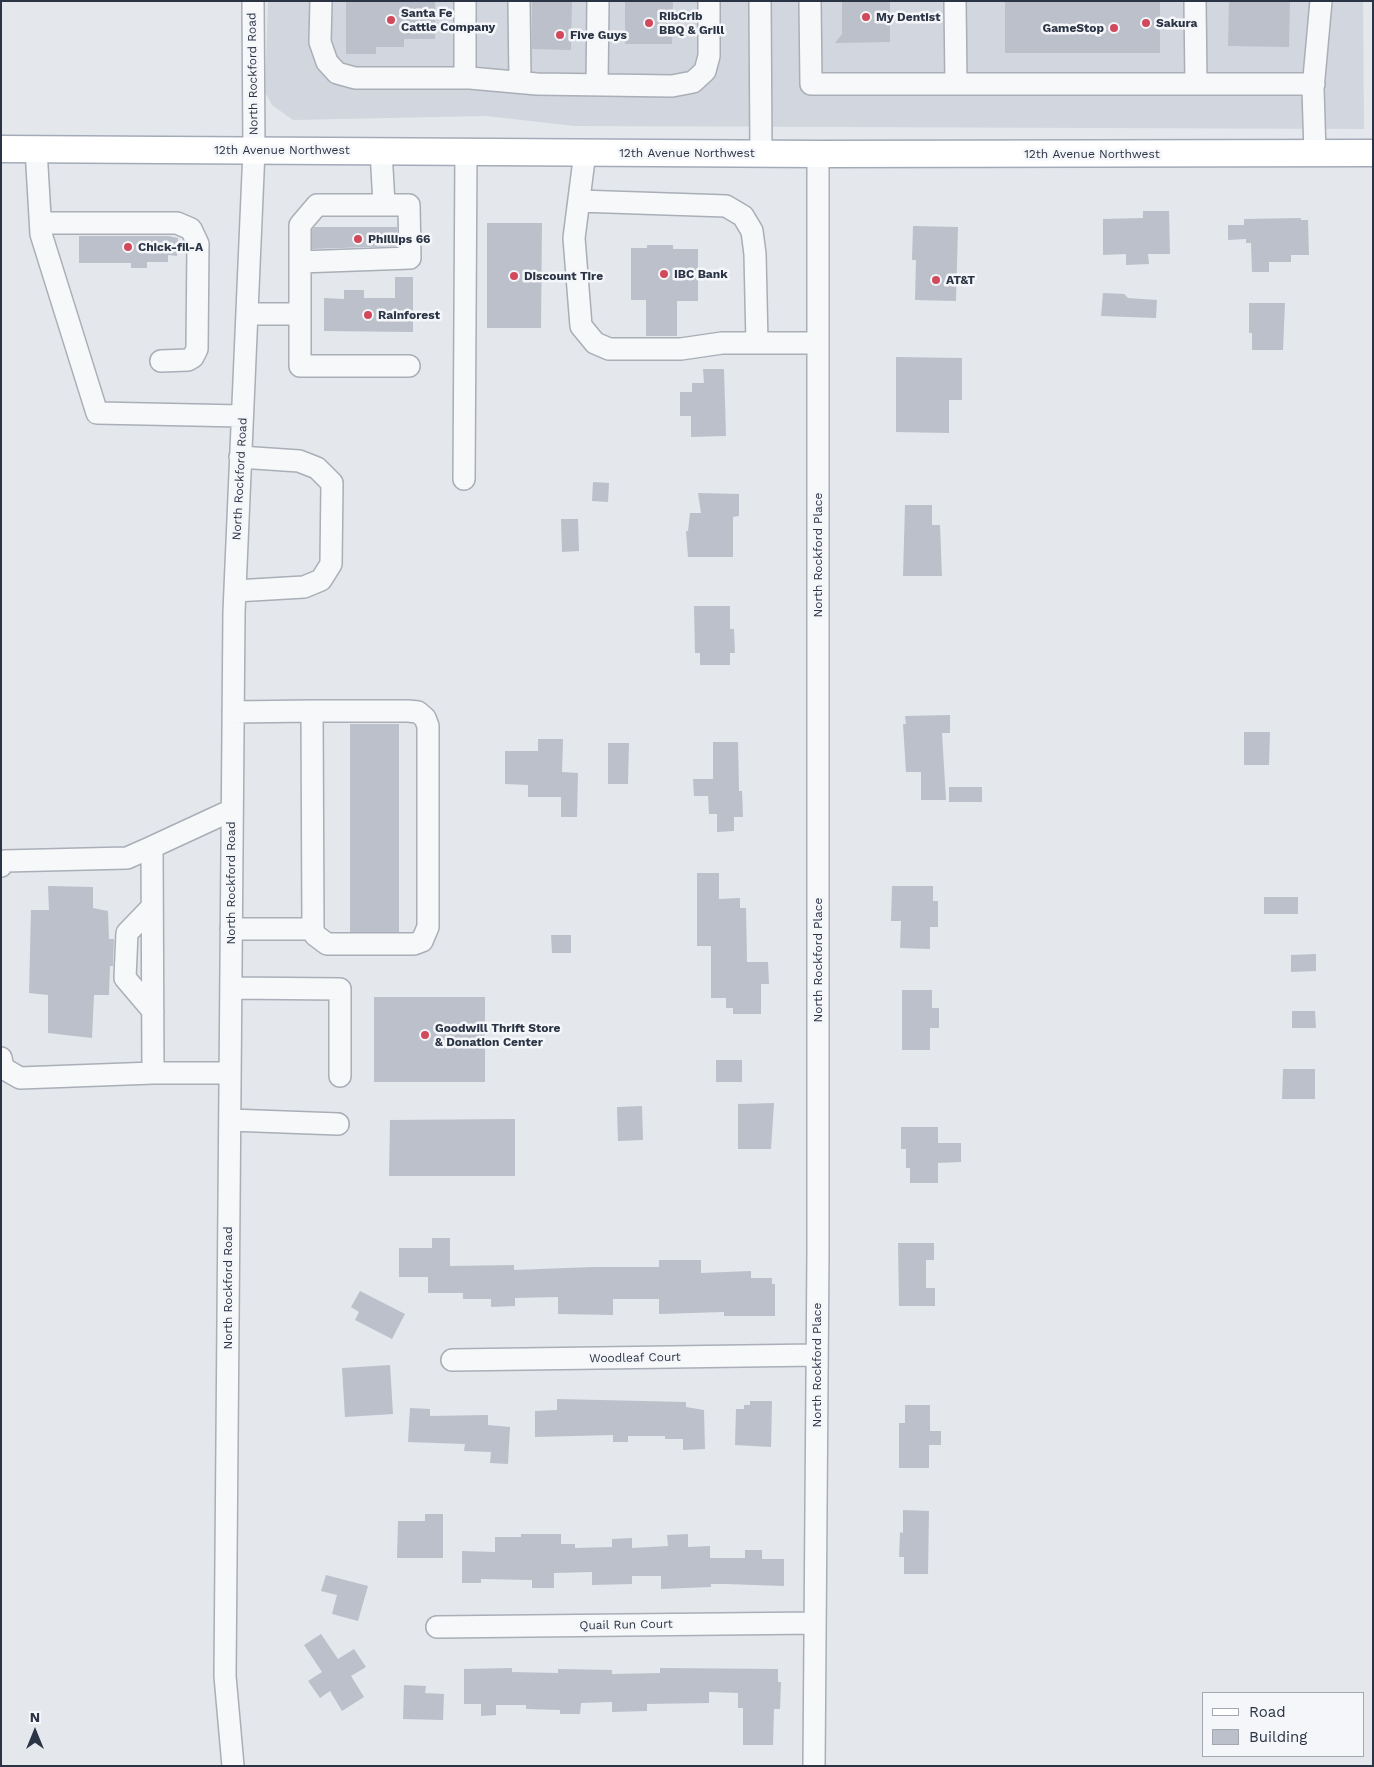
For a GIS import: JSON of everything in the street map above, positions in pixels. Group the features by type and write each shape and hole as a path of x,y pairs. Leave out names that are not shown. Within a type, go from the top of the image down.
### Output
{"main road":[{"name":"12th Avenue Northwest","path":"1,149 761,154 1373,153"}],"street":[{"name":"North Rockford Road","path":"233,1766 225,1676 234,591 254,150 253,1"},
{"path":"321,1 320,42 327,62 337,73 355,78 466,78 520,82 672,86 693,82 704,71 709,56 709,1"},
{"path":"465,1 466,78"},
{"path":"519,1 520,82"},
{"path":"597,84 598,1"},
{"path":"760,1 761,154"},
{"path":"810,1 811,84 1314,84"},
{"path":"955,1 956,83"},
{"path":"1195,1 1196,83"},
{"path":"1315,154 1314,84 1321,1"},
{"path":"36,149 42,234 97,413 242,416"},
{"path":"381,151 384,204"},
{"path":"464,479 466,152"},
{"path":"585,152 574,238 581,326 595,343 609,349 681,349 722,343 818,343"},
{"name":"North Rockford Place","path":"814,1766 817,1355 818,154"},
{"path":"579,201 726,206 743,216 752,230 756,254 757,343"},
{"path":"300,262 410,258 409,205 318,205 300,225 300,262 300,366 409,366"},
{"path":"41,223 177,223 191,229 198,244 197,349 193,357 188,360 161,362"},
{"path":"247,314 300,314"},
{"path":"234,591 304,587 321,580 331,564 332,483 317,468 298,461 240,457"},
{"path":"233,712 312,711 408,711 418,712 425,718 428,726 426,934 422,941 414,944 327,944 319,940 313,929 312,711"},
{"path":"1,866 4,861 127,858 232,810"},
{"path":"152,847 153,1073"},
{"path":"231,928 313,929"},
{"path":"231,988 340,989 340,1076"},
{"path":"1,1058 3,1068 20,1078 153,1073 230,1073"},
{"path":"230,1120 338,1124"},
{"name":"Woodleaf Court","path":"452,1360 817,1355"},
{"name":"Quail Run Court","path":"437,1626 815,1623"}],"shaded area":[{"path":"268,1 1363,1 1364,129 574,126 486,116 293,120 272,105 265,92"}],"building":[{"name":"Santa Fe Cattle Company","path":"346,1 435,1 435,39 404,39 404,47 376,47 376,54 346,54"},
{"path":"532,1 572,1 571,50 532,49"},
{"name":"RibCrib BBQ & Grill","path":"625,1 673,1 672,44 625,44"},
{"name":"My Dentist","path":"842,1 890,1 890,42 835,43 842,34"},
{"path":"1005,1 1160,1 1160,53 1005,53"},
{"path":"1229,1 1290,1 1289,47 1228,46"},
{"path":"1143,211 1169,211 1170,254 1148,254 1149,264 1126,265 1126,254 1103,255 1103,219 1143,218"},
{"path":"1301,218 1301,220 1308,220 1309,255 1291,255 1291,262 1269,262 1269,272 1252,272 1251,243 1246,243 1246,239 1228,240 1228,225 1244,225 1244,219"},
{"name":"Discount Tire","path":"487,223 542,223 541,328 487,328"},
{"name":"AT&T","path":"913,226 958,227 956,301 915,300 916,260 912,260"},
{"name":"Phillips 66","path":"314,227 397,227 397,246 312,249 312,230"},
{"name":"Chick-fil-A","path":"79,236 168,236 178,238 177,256 168,255 168,262 147,262 147,268 131,268 131,263 79,263"},
{"name":"IBC Bank","path":"647,245 673,245 673,249 698,249 698,301 677,301 677,336 646,336 646,300 631,300 631,248 647,248"},
{"name":"Rainforest","path":"395,277 413,277 413,332 324,331 324,298 344,299 344,290 364,290 364,298 395,298"},
{"path":"1103,293 1124,294 1128,298 1157,300 1156,318 1101,316"},
{"path":"1249,303 1285,303 1283,350 1252,350 1252,333 1249,333"},
{"path":"896,357 962,358 962,400 949,400 949,433 896,432"},
{"path":"703,369 724,369 726,436 691,437 691,416 680,416 680,392 692,392 692,383 704,383"},
{"path":"593,482 609,483 608,502 592,501"},
{"path":"698,493 739,494 739,516 733,517 733,557 688,557 686,531 688,531 690,513 701,513"},
{"path":"905,505 932,505 932,525 940,525 942,576 903,576"},
{"path":"561,519 578,519 579,551 562,552"},
{"path":"694,606 730,606 730,629 734,629 735,653 730,653 730,665 700,665 700,653 695,653"},
{"path":"950,715 950,733 942,733 946,800 921,800 921,772 906,772 903,724 906,724 905,716"},
{"path":"350,724 399,724 399,932 350,932"},
{"path":"1244,732 1270,732 1269,765 1244,765"},
{"path":"538,739 563,739 562,772 578,773 577,817 561,817 561,797 528,797 528,785 505,784 505,751 538,751"},
{"path":"713,742 738,742 739,791 742,791 743,817 734,817 734,831 717,832 717,814 709,814 708,796 694,796 693,779 713,779"},
{"path":"608,743 629,743 628,784 608,784"},
{"path":"949,787 982,787 982,802 949,802"},
{"path":"697,873 719,873 719,899 740,898 740,908 746,908 747,962 768,962 769,984 761,984 761,1014 733,1014 733,1008 726,1008 726,998 711,998 711,946 697,946"},
{"path":"48,886 93,887 93,908 108,911 109,939 114,939 113,966 110,966 109,995 94,995 92,1038 48,1033 48,995 29,993 31,910 49,910"},
{"path":"892,886 933,886 933,901 938,901 938,927 930,927 930,949 900,948 901,921 891,921"},
{"path":"1264,897 1298,897 1298,914 1264,914"},
{"path":"551,935 571,935 571,953 552,953"},
{"path":"1316,954 1316,971 1291,972 1291,955"},
{"path":"902,990 932,990 932,1008 939,1008 939,1028 930,1028 930,1050 902,1050"},
{"path":"374,997 485,997 485,1082 374,1082"},
{"path":"1292,1011 1315,1011 1316,1028 1292,1028"},
{"path":"716,1060 742,1060 742,1082 716,1082"},
{"path":"1283,1069 1315,1069 1315,1099 1282,1099"},
{"path":"774,1103 771,1149 738,1149 738,1104"},
{"path":"642,1106 643,1140 618,1141 617,1107"},
{"path":"515,1119 515,1176 389,1176 390,1120"},
{"path":"901,1127 938,1127 938,1143 961,1143 961,1162 938,1163 938,1183 910,1183 910,1168 906,1168 906,1149 901,1149"},
{"path":"432,1238 450,1238 450,1266 514,1265 514,1270 659,1267 659,1260 701,1260 701,1273 751,1271 751,1278 772,1278 772,1284 775,1284 775,1316 724,1316 724,1312 659,1314 659,1299 613,1299 613,1315 558,1314 558,1297 515,1298 515,1306 491,1307 491,1299 463,1299 463,1293 428,1293 428,1277 399,1277 399,1248 432,1248"},
{"path":"898,1243 934,1243 934,1260 926,1260 926,1288 935,1288 935,1306 899,1306"},
{"path":"360,1291 405,1314 392,1339 355,1320 359,1312 351,1307"},
{"path":"390,1365 393,1414 345,1417 342,1368"},
{"path":"557,1399 686,1402 686,1407 704,1410 705,1449 683,1450 683,1439 665,1439 665,1436 628,1436 628,1442 613,1442 613,1435 535,1437 535,1411 557,1410"},
{"path":"750,1401 772,1401 771,1447 735,1445 736,1409 744,1409 744,1405 750,1405"},
{"path":"905,1405 930,1405 930,1431 941,1431 941,1445 929,1445 929,1468 899,1468 899,1423 905,1423"},
{"path":"410,1408 430,1409 430,1416 488,1415 488,1425 510,1427 508,1464 490,1463 491,1452 464,1451 465,1444 408,1442"},
{"path":"903,1510 929,1511 928,1574 904,1574 904,1557 899,1557 900,1532 903,1533"},
{"path":"425,1514 443,1514 443,1558 397,1558 398,1521 425,1521"},
{"path":"521,1534 561,1534 561,1544 575,1544 575,1548 612,1547 612,1539 632,1538 632,1548 668,1546 667,1535 688,1534 688,1547 710,1546 710,1558 745,1558 745,1550 762,1550 762,1559 784,1559 784,1586 711,1584 711,1587 661,1589 661,1576 632,1576 632,1584 592,1585 592,1572 554,1573 554,1588 532,1588 532,1580 481,1579 481,1583 462,1583 462,1551 495,1552 495,1537 521,1537"},
{"path":"326,1575 368,1586 358,1621 332,1614 337,1595 321,1591"},
{"path":"321,1634 338,1659 354,1649 366,1667 351,1676 364,1697 342,1711 330,1691 320,1698 308,1681 322,1672 304,1645"},
{"path":"512,1668 512,1672 558,1673 558,1669 612,1670 612,1674 660,1673 660,1668 778,1669 778,1682 781,1682 780,1709 774,1709 773,1745 743,1745 743,1708 738,1708 738,1693 709,1692 709,1703 647,1704 647,1711 612,1712 612,1702 581,1703 580,1714 560,1714 560,1710 526,1709 526,1705 496,1705 496,1715 481,1716 481,1704 464,1704 464,1669"},
{"path":"404,1685 426,1686 425,1693 444,1694 443,1720 403,1719"}],"place":[{"name":"My Dentist","path":"866,17"},
{"name":"Santa Fe Cattle Company","path":"391,20"},
{"name":"RibCrib BBQ & Grill","path":"649,23"},
{"name":"Sakura","path":"1146,23"},
{"name":"GameStop","path":"1114,28"},
{"name":"Five Guys","path":"560,35"},
{"name":"Phillips 66","path":"358,239"},
{"name":"Chick-fil-A","path":"128,247"},
{"name":"IBC Bank","path":"664,274"},
{"name":"Discount Tire","path":"514,276"},
{"name":"AT&T","path":"936,280"},
{"name":"Rainforest","path":"368,315"},
{"name":"Goodwill Thrift Store & Donation Center","path":"425,1035"}]}
